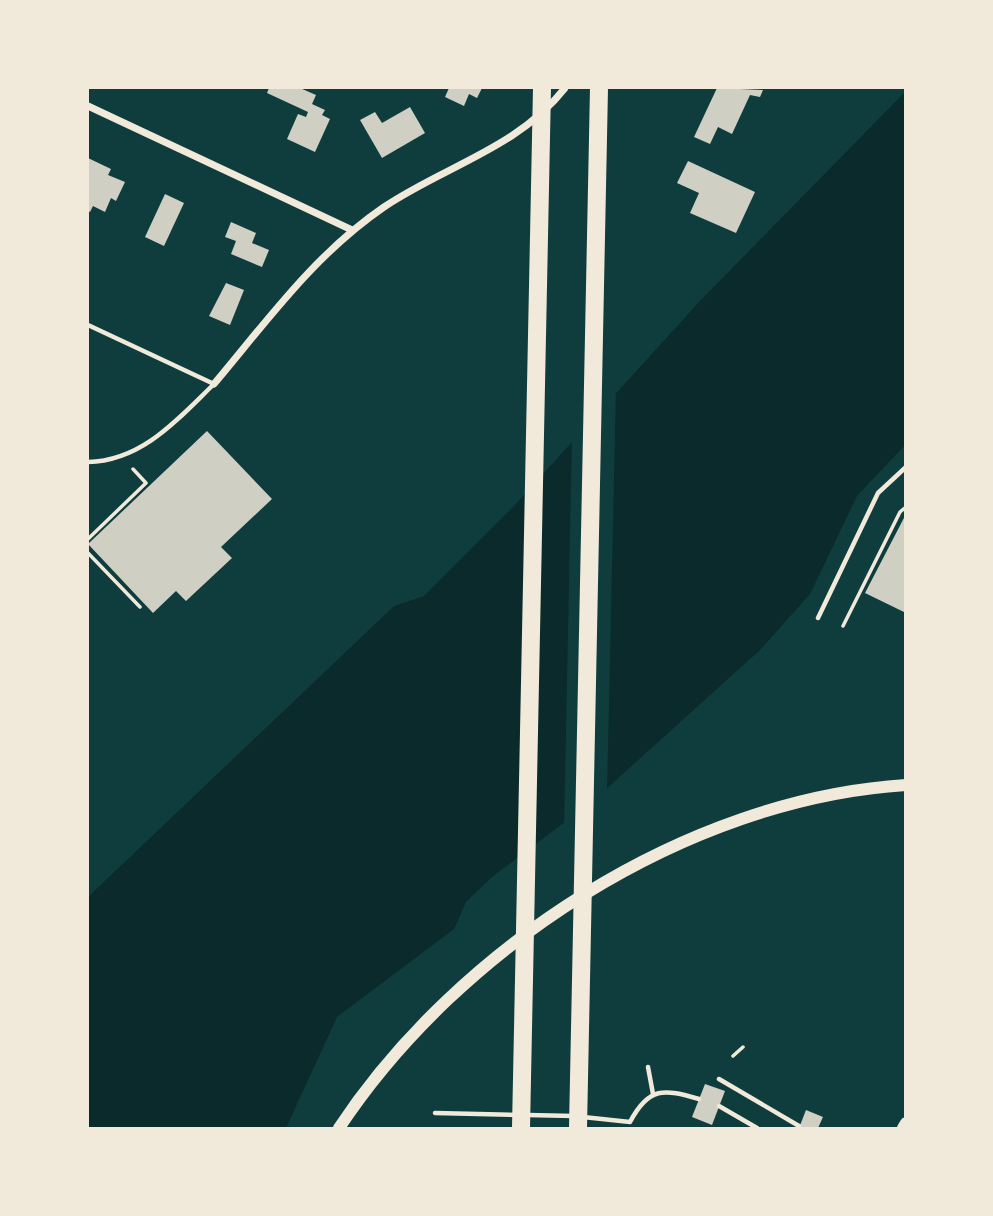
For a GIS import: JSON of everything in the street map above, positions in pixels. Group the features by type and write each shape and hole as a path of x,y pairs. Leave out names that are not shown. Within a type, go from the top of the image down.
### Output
{"highway":[{"path":"521,1129 542,88"},
{"path":"578,1129 599,88"}],"main road":[{"path":"339,1129 405,1043 461,987 571,902 670,849 756,813 822,796 905,785"},
{"path":"903,1129 905,1123"}],"street":[{"path":"214,384 299,279 352,230 416,187 520,132 565,88"},
{"path":"88,106 352,230"}],"lane":[{"path":"88,325 214,384 170,427 139,449 104,462 88,462"},
{"path":"818,618 878,493 905,467"},
{"path":"648,1067 653,1094"},
{"path":"719,1079 799,1126"},
{"path":"435,1113 613,1117 630,1122 643,1100 653,1094 667,1091 699,1099"},
{"path":"719,1106 757,1129"}],"path":[{"path":"88,539 146,483 133,468"},
{"path":"843,626 900,512 905,507"},
{"path":"88,553 140,607"},
{"path":"733,1056 743,1047"}],"water":[{"path":"905,92 905,445 857,496 810,594 760,650 594,800 492,877 466,902 454,929 337,1017 286,1128 88,1128 88,897 394,606 424,596 513,507 699,302"}],"pier":[{"path":"616,387 607,793 564,830 572,435"}],"building":[{"path":"269,88 300,88 316,95 312,104 325,110 322,115 330,119 315,152 287,139 298,114 306,117 308,112 267,93"},
{"path":"449,88 482,88 477,98 469,94 464,106 445,97"},
{"path":"717,88 763,90 760,97 750,95 732,134 718,127 710,144 694,137"},
{"path":"410,107 425,133 382,158 360,120 375,112 382,123"},
{"path":"88,158 111,169 108,175 125,182 116,201 111,198 105,212 93,206 90,212 88,211"},
{"path":"688,161 755,192 736,233 690,213 699,193 677,183"},
{"path":"165,194 184,203 164,246 145,237"},
{"path":"231,222 256,233 252,243 269,250 262,267 231,254 236,241 225,237"},
{"path":"226,283 244,290 230,325 209,316"},
{"path":"207,431 272,499 221,547 232,558 186,601 176,591 153,613 88,544"},
{"path":"906,514 906,613 865,593"},
{"path":"705,1084 725,1091 712,1125 692,1117"},
{"path":"806,1110 823,1117 818,1128 799,1128"}]}
